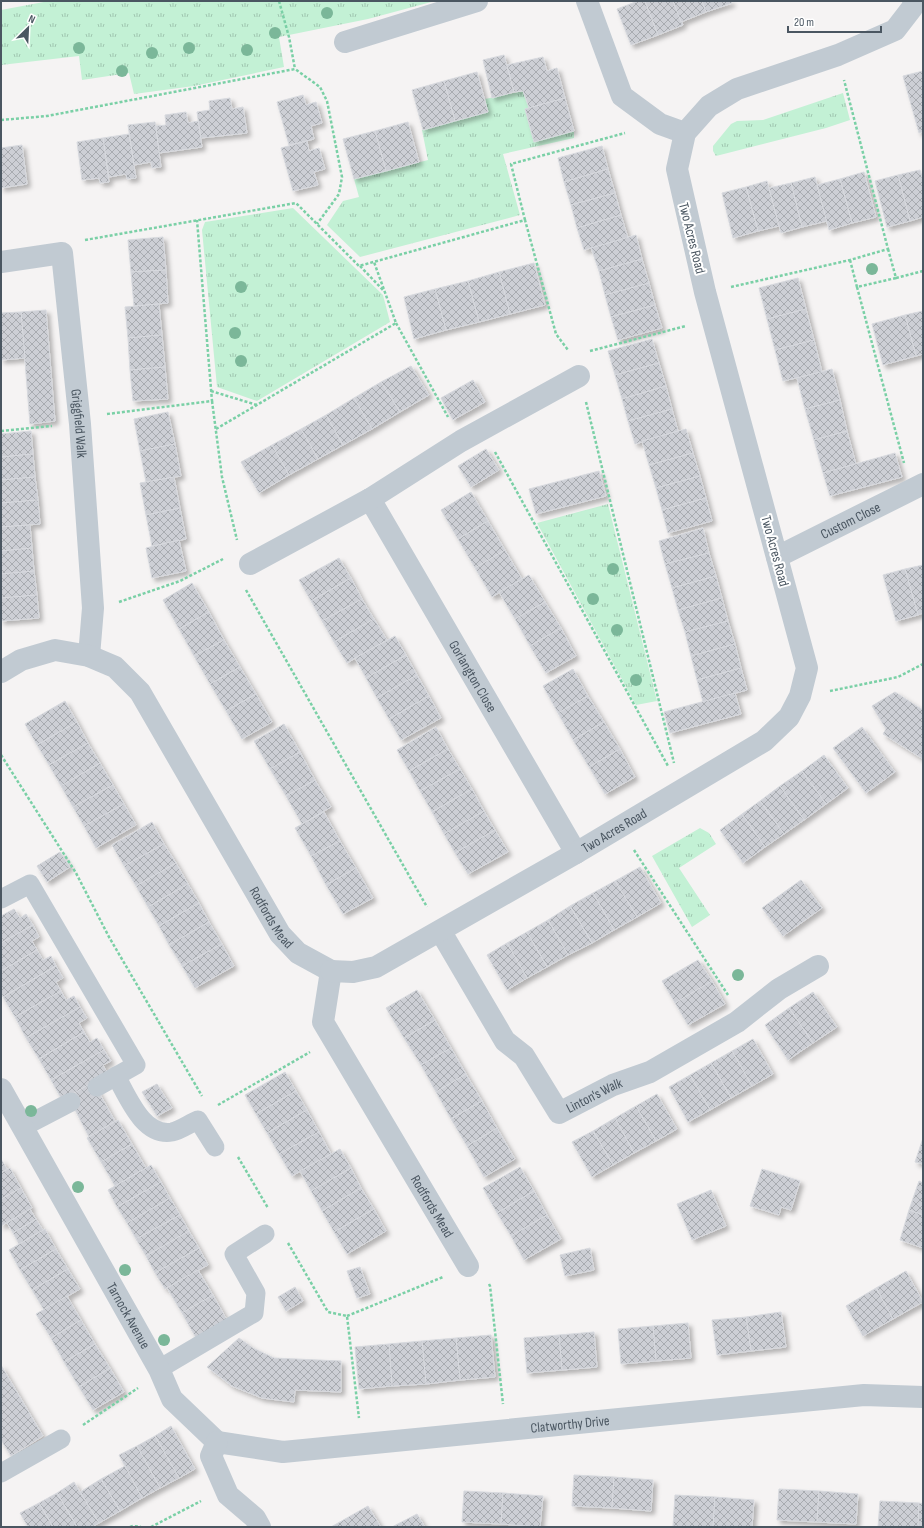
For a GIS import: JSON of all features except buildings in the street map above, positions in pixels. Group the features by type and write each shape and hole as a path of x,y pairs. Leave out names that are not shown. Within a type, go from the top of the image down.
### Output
{"street":[{"path":"344,42 477,1"},
{"path":"587,1 622,96 660,124 686,133"},
{"name":"Two Acres Road","path":"331,971 353,972 376,967 441,932 764,741 790,717 800,696 807,668 712,319 677,169 686,133 709,106 737,89 838,55 895,30 912,8 914,1"},
{"name":"Griggfield Walk","path":"1,262 62,253 79,421 92,608 88,656"},
{"path":"245,557 370,498 460,441 579,376"},
{"name":"Custom Close","path":"777,557 917,487"},
{"name":"Gorlangton Close","path":"370,498 576,853"},
{"name":"Rodfords Mead","path":"1,672 21,660 55,650 88,656 115,667 140,692 280,934 298,953 331,971 323,1022 468,1266"},
{"name":"Linton's Walk","path":"441,932 505,1041 524,1056 559,1114 613,1085 650,1072 742,1018 779,989 818,966"},
{"name":"Tarnock Avenue","path":"1,1089 160,1371 172,1399 216,1442"},
{"name":"Clatworthy Drive","path":"216,1442 283,1452 864,1395 923,1397"},
{"path":"216,1442 211,1456 230,1496 255,1518 260,1527"}],"lane":[{"path":"1,899 30,884 136,1065 97,1087"},
{"path":"116,1076 146,1124 158,1132 173,1132 198,1120 215,1147"},
{"path":"23,1127 71,1102"},
{"path":"160,1371 254,1313 256,1293 234,1254 265,1234"},
{"path":"1,1473 61,1439"}],"path":[{"path":"279,1 289,37 294,69"},
{"path":"838,55 896,278"},
{"path":"1,120 47,116 294,69 320,87 327,101 342,177 339,194 317,224"},
{"path":"660,124 512,164 525,220 556,334 572,355 579,376 681,790"},
{"path":"84,240 296,203 384,291"},
{"path":"92,608 113,604 245,557 222,478 211,391 197,220"},
{"path":"359,266 525,220"},
{"path":"705,292 850,260 888,248"},
{"path":"850,260 917,487"},
{"path":"374,262 396,323 460,441"},
{"path":"857,287 923,271"},
{"path":"572,355 712,319"},
{"path":"216,429 396,323"},
{"path":"211,391 258,405"},
{"path":"1,430 79,421 212,401"},
{"path":"482,429 681,790"},
{"path":"243,584 441,932"},
{"path":"800,696 898,677 923,664"},
{"path":"620,827 742,1018"},
{"path":"217,1105 333,1039"},
{"path":"347,1316 468,1266 490,1286 505,1430"},
{"path":"61,1439 160,1371"},
{"path":"151,1527 201,1501 206,1506 214,1505 230,1496"},
{"path":"130,1527 141,1527"}],"green space":[{"path":"49,1 435,1 368,19 279,37 284,67 194,86 134,94 129,73 82,80 79,56 1,65 1,10"},
{"path":"523,91 529,108 525,109 534,142 574,131 574,138 503,154 520,215 360,257 327,225 343,201 359,197 354,179 428,160 422,130 488,112 485,99"},
{"path":"843,93 850,120 826,128 716,156 713,151 713,146 731,124 737,121 763,120"},
{"path":"293,208 383,295 390,322 257,401 217,387 202,230 205,222"},
{"path":"608,504 657,701 636,705 537,523"},
{"path":"700,828 709,833 716,844 679,868 710,915 692,927 652,856"}]}
